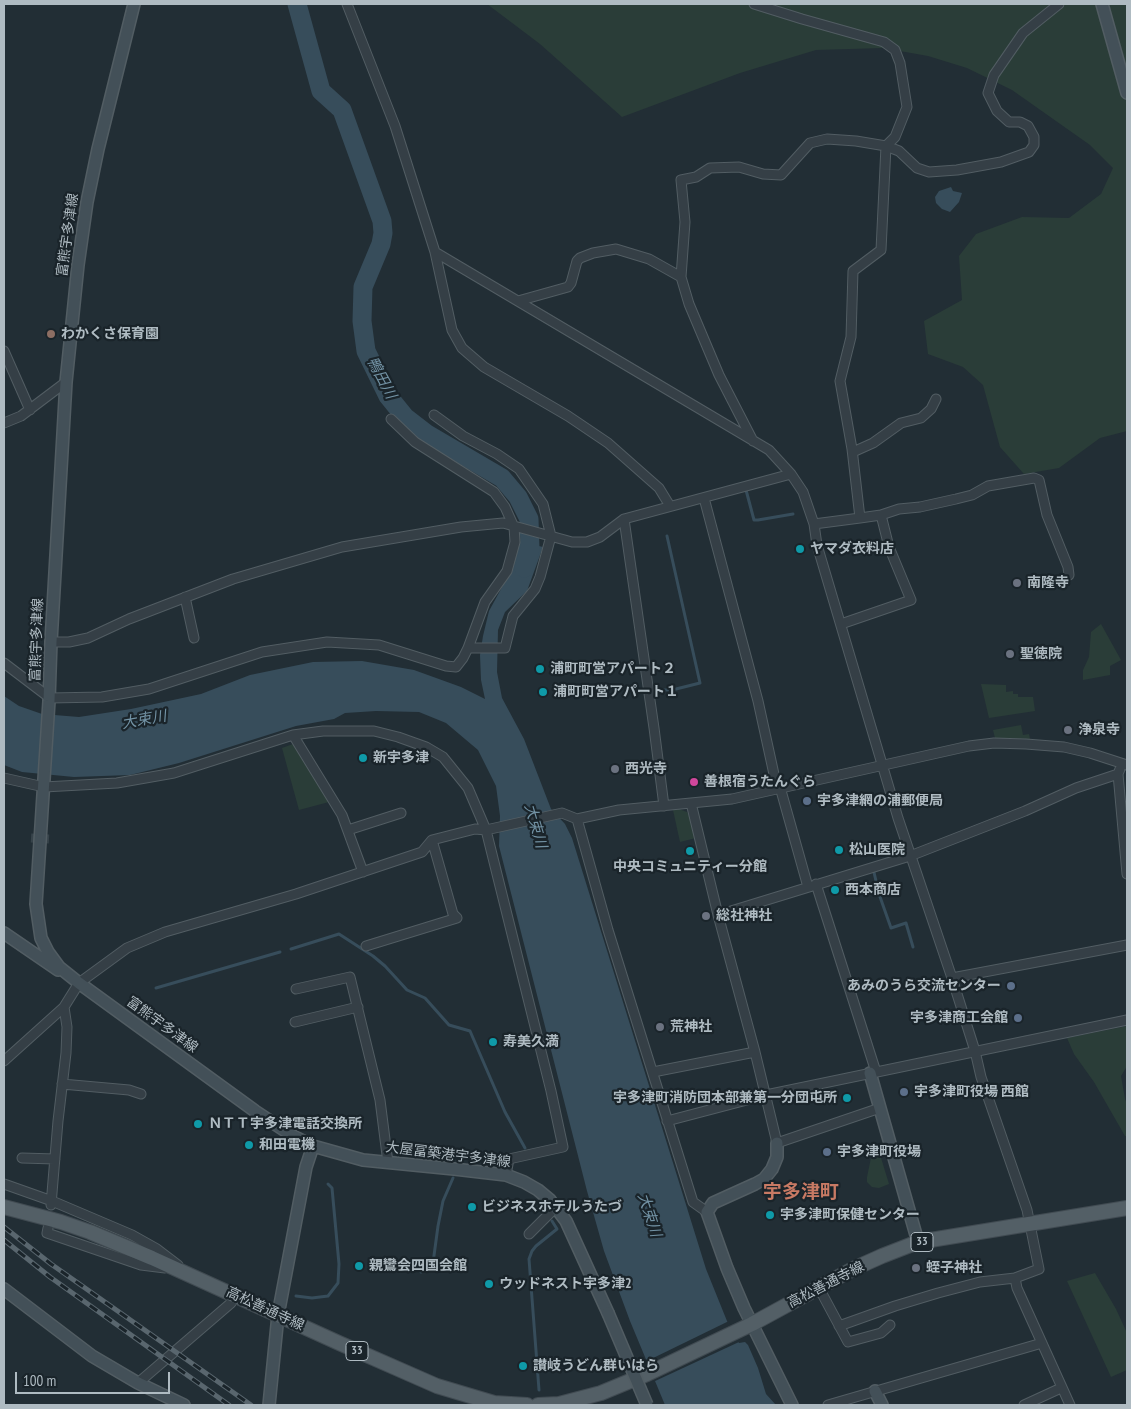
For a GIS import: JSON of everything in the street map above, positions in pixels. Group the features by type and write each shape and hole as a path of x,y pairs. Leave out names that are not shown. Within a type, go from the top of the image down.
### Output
{"main road":[{"name":"富熊宇多津線","path":"134,4 98,149 87,202 78,265 66,382 36,904 41,938 48,952 60,967 79,984 255,1111 293,1136 313,1146"},
{"path":"1102,4 1127,93"},
{"path":"4,933 79,984"},
{"path":"873,1072 880,1108 918,1242"},
{"path":"777,1143 777,1157 772,1169 764,1179 713,1203 707,1212 727,1268 792,1405"},
{"path":"269,1405 278,1315 306,1168 313,1146"},
{"name":"大屋冨築港宇多津線","path":"313,1146 363,1160 454,1168 506,1175 538,1190 556,1207 566,1221 647,1405"},
{"name":"高松善通寺線","path":"4,1207 90,1232 176,1268 437,1386 494,1402 527,1405"},
{"name":"高松善通寺線","path":"538,1405 559,1405 601,1393 647,1374 752,1324 882,1256 918,1242 1127,1208"},
{"path":"4,1289 92,1356 138,1383 184,1405"},
{"path":"876,1391 882,1405"}],"street":[{"path":"347,4 395,126 435,252 452,330 462,348 484,367 568,416 608,443 659,488 670,506"},
{"path":"754,4 802,20 884,42 895,50 900,63 907,107 895,137 886,146 881,250 853,271 851,337 840,381 853,452 860,518"},
{"path":"753,441 715,366 689,304 682,277 685,222 681,180 696,176 710,168 739,167 763,174 781,175 810,143 827,140 856,141 886,146 899,151 918,168 930,172 992,164 1029,152 1034,145 1034,137 1028,126 1020,122 1009,122 997,111 988,93 994,76 1022,33 1059,4"},
{"path":"518,301 568,287 571,283 577,261 580,258 593,253 616,249 649,259 682,277"},
{"path":"435,252 573,336 769,450 791,474 803,492 814,524 817,544 910,856 952,978 982,1077 1024,1202 1039,1269 1014,1278 980,1282 938,1293 894,1306 839,1326"},
{"path":"4,351 30,410"},
{"path":"4,423 21,416 66,382"},
{"path":"853,452 873,443 901,422 921,418 931,410 936,399"},
{"path":"434,415 463,436 497,454 519,469 543,504 551,536 540,577 535,589 513,616 505,648 468,648"},
{"path":"4,663 49,700 102,697 149,689 262,652 327,642 379,645 446,666 456,667 464,658 485,602 507,571 515,542 514,527 505,507 494,492 414,442 391,419"},
{"path":"51,642 70,642 88,638 233,579 342,547 461,527 503,523 572,542 587,542 600,537 624,519 791,474"},
{"path":"814,524 881,515 899,509 920,507 964,497 988,486 1034,478 1039,480 1048,515 1068,567 1069,575"},
{"path":"704,498 779,788 873,1072"},
{"path":"841,624 911,600 890,547 881,515"},
{"path":"624,519 664,806"},
{"path":"185,597 194,638"},
{"path":"4,778 44,783 117,783 174,772 293,735 323,731 374,731 426,747 443,757 468,788 486,830 509,916 563,1147 509,1159 506,1175"},
{"path":"293,735 334,799 364,872"},
{"path":"4,1061 64,1006 79,984 125,949 165,932 281,898 422,852 432,840 562,814 577,819 619,810 732,799 969,746 1026,744 1064,747 1125,764 1118,774 1076,788 1025,811 910,856 718,915"},
{"path":"1118,774 1127,874"},
{"path":"691,803 777,1143 880,1108"},
{"path":"348,830 401,813"},
{"path":"577,819 608,930 667,1121 694,1202 707,1212"},
{"path":"366,946 456,918 453,914 432,840"},
{"path":"952,978 1127,944"},
{"path":"296,989 350,977 380,1100 388,1163"},
{"path":"51,1204 66,1053 67,1027 64,1006"},
{"path":"295,1022 358,1007"},
{"path":"667,1121 766,1095 1127,1020"},
{"path":"653,1072 755,1052"},
{"path":"62,1084 104,1093 129,1090 141,1094"},
{"path":"22,1158 55,1159"},
{"path":"4,1184 132,1235 157,1249 194,1277"},
{"path":"529,1234 556,1207"},
{"path":"48,1228 47,1232 141,1265 176,1268"},
{"path":"1014,1278 1070,1405"},
{"path":"819,1288 848,1342 881,1334 890,1325"},
{"path":"138,1383 231,1303 235,1296"},
{"path":"828,1405 1042,1343"},
{"path":"1024,1405 1061,1388"}],"green space":[{"path":"487,4 1127,4 1127,431 1100,438 1059,468 1024,474 1000,447 983,385 963,367 928,354 924,321 962,300 959,256 976,234 1022,217 1069,218 1101,194 1113,168 1090,145 1012,90 967,68 928,56 883,48 816,50 740,73 622,117 540,44"},
{"path":"1101,624 1121,660 1110,666 1110,675 1083,680 1083,670 1089,657 1091,632"},
{"path":"981,684 1006,685 1006,692 1013,691 1013,694 1018,694 1018,697 1033,697 1035,711 989,718"},
{"path":"1021,725 1023,735 1029,734 1030,739 995,738 993,730"},
{"path":"293,744 329,802 299,810 282,748"},
{"path":"679,809 687,812 692,821 696,838 680,842 673,810"},
{"path":"1127,1026 1127,1066 1121,1076 1127,1104 1127,1136 1125,1136 1094,1082 1074,1054 1067,1038"},
{"path":"878,1148 889,1184 879,1188 872,1187 867,1182 872,1153"},
{"path":"1095,1273 1116,1309 1127,1333 1127,1370 1111,1377 1067,1281"}],"water":[{"path":"951,187 953,191 962,193 959,202 950,212 942,209 936,203 935,197 939,191"},
{"name":"大束川","path":"518,541 543,547 527,591 505,612 498,630 497,672 502,698 524,739 551,809 565,824 572,838 706,1269 727,1321 739,1343 745,1342 748,1345 766,1394 776,1405 665,1405 630,1321 604,1251 587,1191 499,846 500,816 496,786 478,750 446,723 419,712 376,711 345,713 334,719 296,726 179,763 130,775 74,777 22,772 4,765 4,696 19,706 42,714 79,717 131,709 201,694 250,675 313,662 362,661 414,670 461,687 485,699 481,680 480,655 483,636 489,611 507,578"}],"pier":[{"path":"729,1321 739,1342 653,1382 645,1362"}],"waterway":[{"name":"鴨田川","path":"297,4 321,91 342,110 382,221 383,233 381,244 363,287 362,321 366,351 388,396 405,417 427,434 502,478 518,497 529,519 530,549 524,568"},
{"path":"746,490 754,520 793,514"},
{"path":"654,691 676,689 700,683 667,536"},
{"path":"873,868 879,894 891,928 906,923 913,947"},
{"path":"291,949 339,934 373,956 407,990 425,998 449,1025 470,1031 505,1112 525,1148"},
{"path":"156,988 280,952"},
{"path":"421,1272 430,1268 433,1263 443,1201 453,1178"},
{"path":"296,1296 312,1298 328,1296 338,1283 339,1264 332,1188 328,1184"},
{"path":"539,1390 529,1259 536,1246 557,1229 552,1221"}],"tunnel":[{"path":"31,838 49,839"}],"railway":[{"path":"4,1227 51,1264 251,1405"},
{"path":"4,1240 50,1277 229,1405"}],"place":[{"name":"わかくさ保育園","path":"51,334"},
{"name":"ヤマダ衣料店","path":"800,549"},
{"name":"南隆寺","path":"1017,583"},
{"name":"聖徳院","path":"1010,654"},
{"name":"浦町町営アパート２","path":"540,669"},
{"name":"浦町町営アパート１","path":"543,692"},
{"name":"浄泉寺","path":"1068,730"},
{"name":"新宇多津","path":"363,758"},
{"name":"西光寺","path":"615,769"},
{"name":"善根宿うたんぐら","path":"694,782"},
{"name":"宇多津網の浦郵便局","path":"807,801"},
{"name":"松山医院","path":"839,850"},
{"name":"中央コミュニティー分館","path":"690,851"},
{"name":"西本商店","path":"835,890"},
{"name":"総社神社","path":"706,916"},
{"name":"あみのうら交流センター","path":"1011,986"},
{"name":"宇多津商工会館","path":"1018,1018"},
{"name":"荒神社","path":"660,1027"},
{"name":"寿美久満","path":"493,1042"},
{"name":"宇多津町役場 西館","path":"904,1092"},
{"name":"宇多津町消防団本部兼第一分団屯所","path":"847,1098"},
{"name":"ＮＴＴ宇多津電話交換所","path":"198,1124"},
{"name":"和田電機","path":"249,1145"},
{"name":"宇多津町役場","path":"827,1152"},
{"name":"ビジネスホテルうたづ","path":"472,1207"},
{"name":"宇多津町保健センター","path":"770,1215"},
{"name":"親鸞会四国会館","path":"359,1266"},
{"name":"蛭子神社","path":"916,1268"},
{"name":"ウッドネスト宇多津2","path":"489,1284"},
{"name":"讃岐うどん群いはら","path":"523,1366"}],"district":[{"name":"宇多津町","path":"801,1193"}]}
